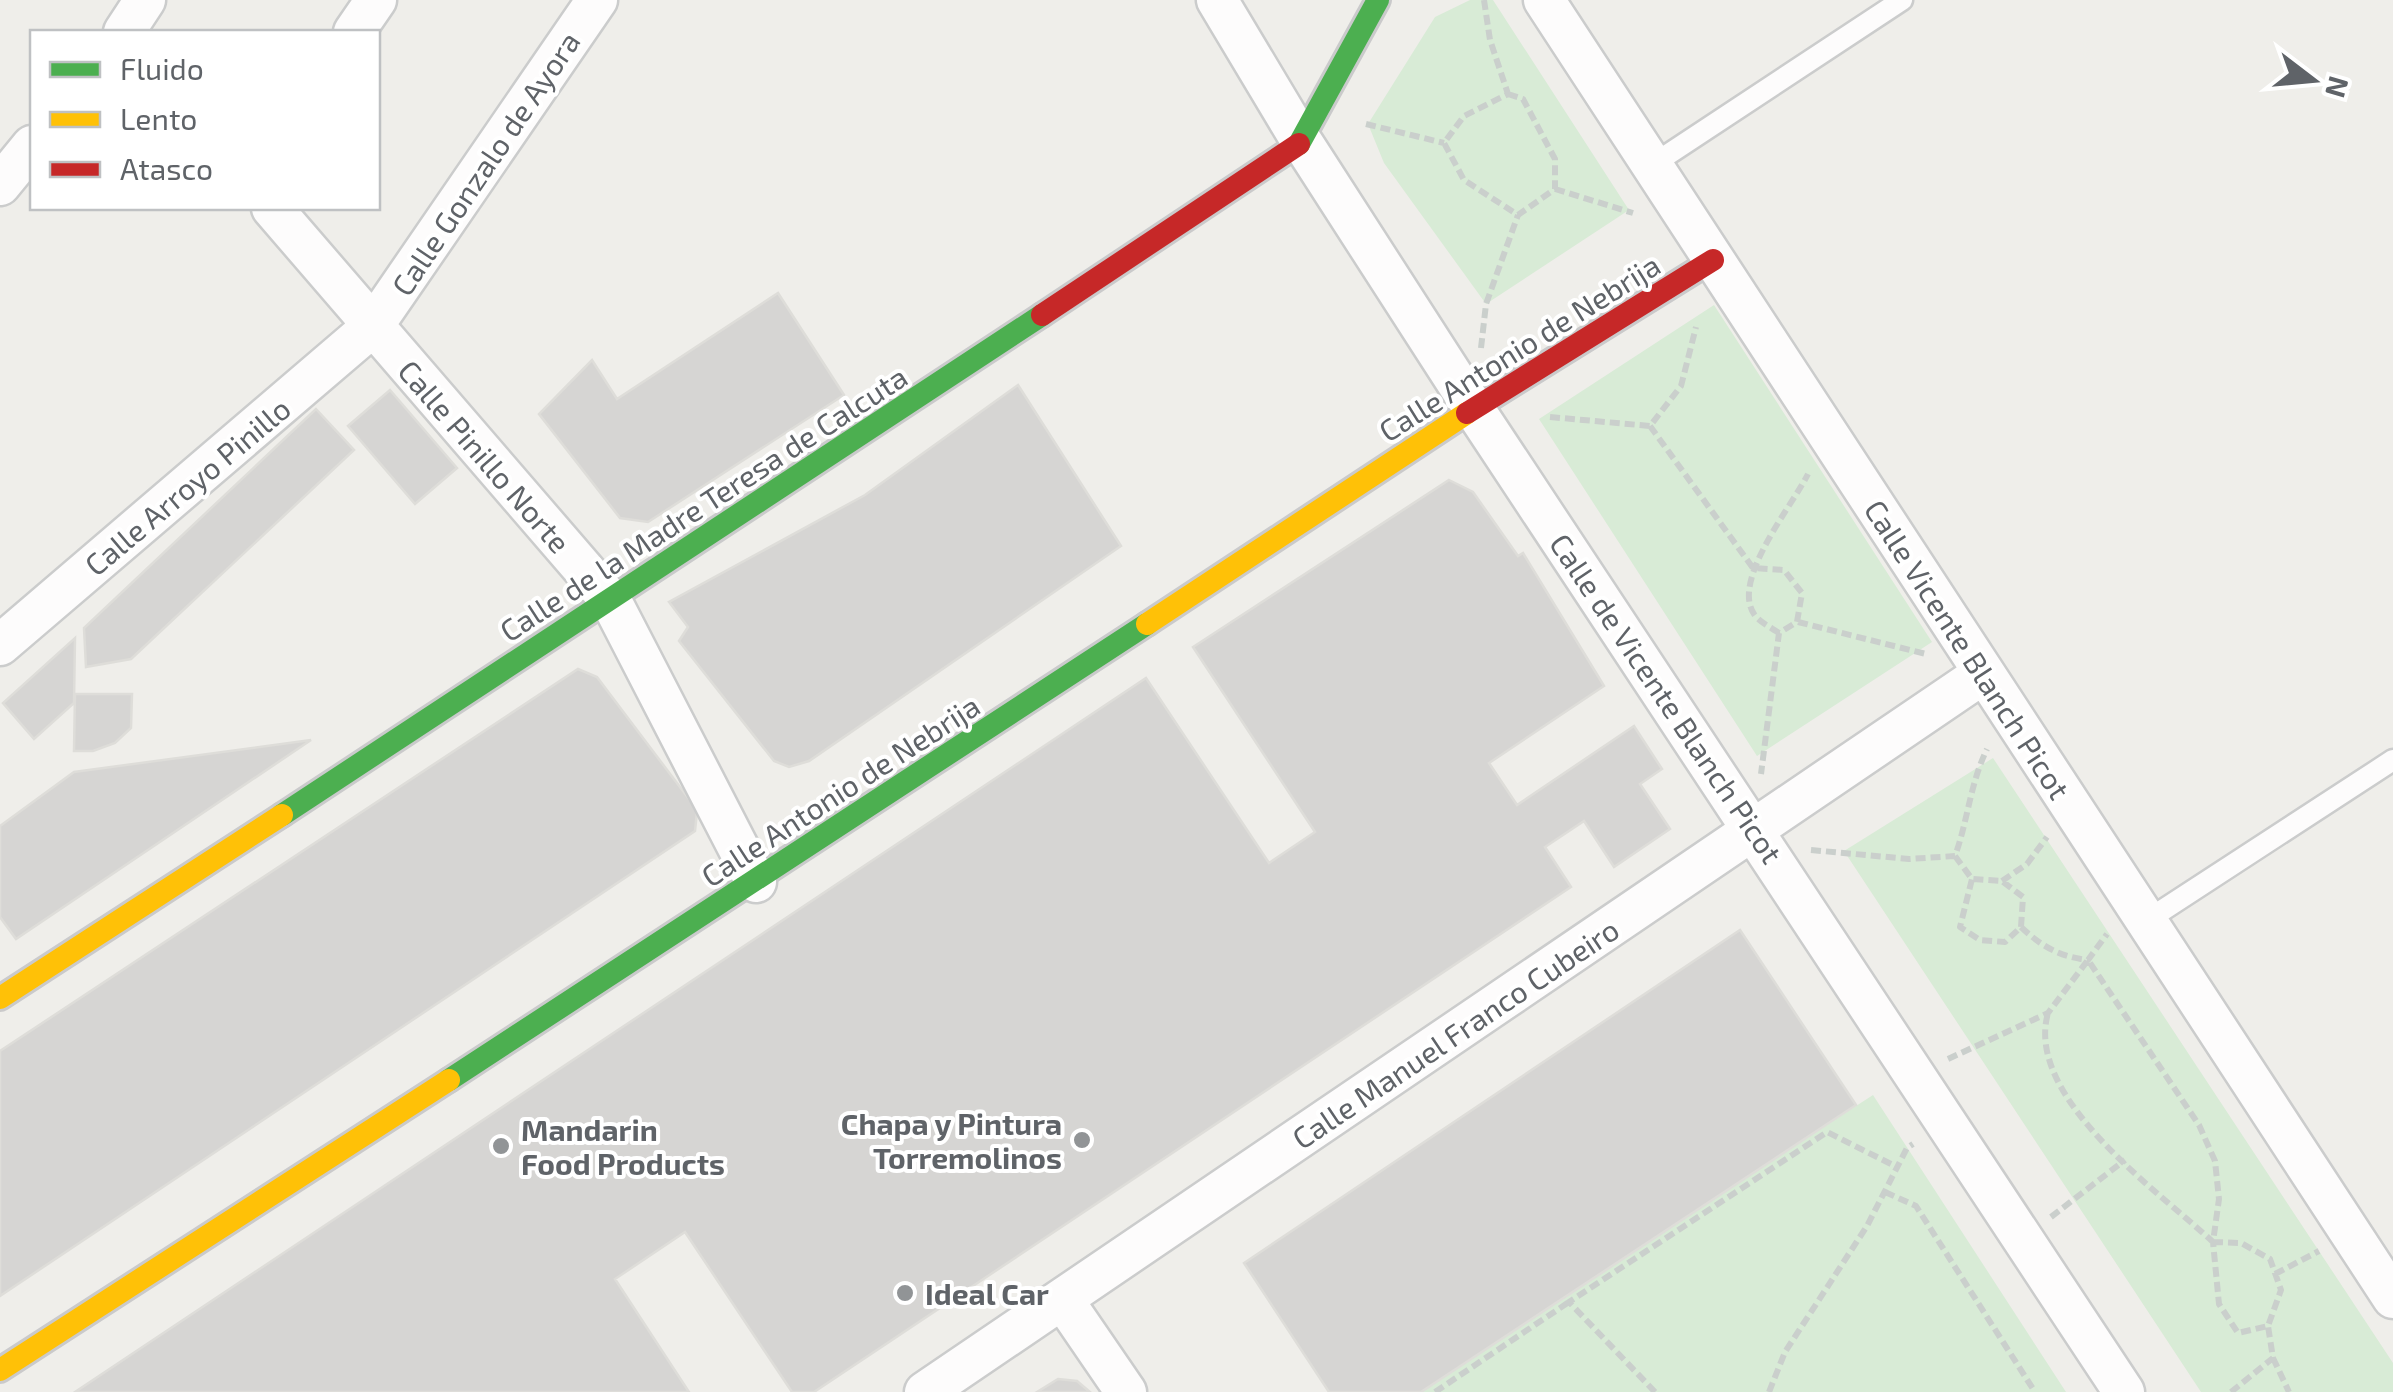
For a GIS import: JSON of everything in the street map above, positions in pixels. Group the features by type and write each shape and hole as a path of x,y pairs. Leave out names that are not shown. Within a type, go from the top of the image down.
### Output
{"street":[{"path":"125,30 145,0"},
{"path":"355,30 376,0"},
{"name":"Calle Gonzalo de Ayora","path":"373,326 597,0"},
{"name":"Calle de Vicente Blanch Picot","path":"1217,0 1302,142 1474,409 2124,1392"},
{"name":"Calle de la Madre Teresa de Calcuta","path":"0,998 611,601 1302,142 1378,0"},
{"name":"Calle Vicente Blanch Picot","path":"1544,0 2393,1298"},
{"path":"0,185 30,148"},
{"name":"Calle Pinillo Norte","path":"274,210 611,601 756,882"},
{"name":"Calle Antonio de Nebrija","path":"0,1370 756,882 1474,409 1714,260"},
{"name":"Calle Arroyo Pinillo","path":"0,645 373,326"},
{"name":"Calle Manuel Franco Cubeiro","path":"924,1392 1760,838 1984,673"},
{"path":"1064,1300 1126,1392"}],"lane":[{"path":"1652,165 1902,0"},
{"path":"2140,911 2393,760"}],"path":[{"path":"1484,0 1490,40 1508,94"},
{"path":"1444,143 1464,116 1508,94 1523,99 1554,158 1555,189 1518,215 1486,304 1474,409 1650,426 1753,568"},
{"path":"1302,142 1368,124 1444,143 1464,180 1518,215"},
{"path":"1650,426 1681,386 1714,260"},
{"path":"1779,633 1754,615 1748,593 1753,568 1828,434"},
{"path":"1753,568 1784,570 1802,592 1798,622"},
{"path":"1779,633 1798,622 1906,648 1984,673"},
{"path":"1779,633 1760,838 1909,859 1955,856"},
{"path":"1955,856 1966,826 1971,782 2006,707"},
{"path":"1972,879 2002,880 2027,864 2071,806"},
{"path":"1955,856 1972,879"},
{"path":"1972,879 1960,927 1980,940 2005,942 2021,927 2022,897 2002,880"},
{"path":"2140,911 2088,960 2048,1013 2042,1034 2045,1056 2059,1088 2083,1121 2213,1242 2241,1242 2270,1259 2281,1290 2268,1326 2273,1358 2289,1392"},
{"path":"2021,927 2039,944 2068,958 2088,960"},
{"path":"2088,960 2199,1125 2215,1161 2219,1199 2213,1242 2219,1304 2238,1333 2268,1326"},
{"path":"1914,1072 1996,1040 2048,1013"},
{"path":"1769,1392 1785,1352 1885,1192 1907,1148 1946,1122"},
{"path":"1436,1392 1827,1132 1898,1166"},
{"path":"2024,1238 2125,1160"},
{"path":"1885,1192 1916,1206 2035,1392"},
{"path":"1569,1302 1654,1392"},
{"path":"2232,1392 2273,1358"}],"green space":[{"path":"1470,0 1493,0 1629,210 1486,304 1384,163 1368,124 1435,17"},
{"path":"1714,305 1932,642 1757,756 1539,419"},
{"path":"1993,758 2393,1363 2393,1392 2201,1392 1844,851"},
{"path":"1873,1095 2066,1392 1421,1392 1833,1121"}],"building":[{"path":"778,293 844,395 648,522 620,518 539,414 592,360 617,399"},
{"path":"1018,385 1121,546 809,761 789,767 774,761 679,641 688,627 669,602 865,495"},
{"path":"390,390 457,468 415,504 348,426"},
{"path":"316,409 354,450 131,659 86,667 84,628"},
{"path":"1449,480 1473,492 1518,556 1523,553 1604,686 1489,763 1517,805 1634,726 1662,769 1640,784 1670,829 1614,867 1584,821 1545,847 1571,887 814,1392 792,1392 685,1232 615,1279 689,1392 75,1392 1146,678 1269,863 1315,832 1193,647"},
{"path":"75,638 74,703 34,739 3,703"},
{"path":"578,669 597,677 692,803 697,812 695,831 0,1296 0,1051"},
{"path":"75,694 132,694 131,728 115,743 93,751 74,751"},
{"path":"311,740 16,939 0,917 0,826 74,772"},
{"path":"1740,930 1856,1105 1421,1392 1329,1392 1244,1263"},
{"path":"1058,1379 1077,1381 1090,1392 1037,1392"}],"traffic: fast":[{"path":"1299,144 1378,0"},
{"path":"282,815 1042,315"},
{"path":"449,1080 1147,624"}],"traffic: slow":[{"path":"1147,624 1467,413"},
{"path":"0,998 282,815"},
{"path":"0,1370 449,1080"}],"traffic: jam":[{"path":"1042,315 1299,144"},
{"path":"1467,413 1713,260"}],"place":[{"name":"Chapa y Pintura Torremolinos","path":"1082,1140"},
{"name":"Mandarin Food Products","path":"501,1146"},
{"name":"Ideal Car","path":"905,1293"}]}
